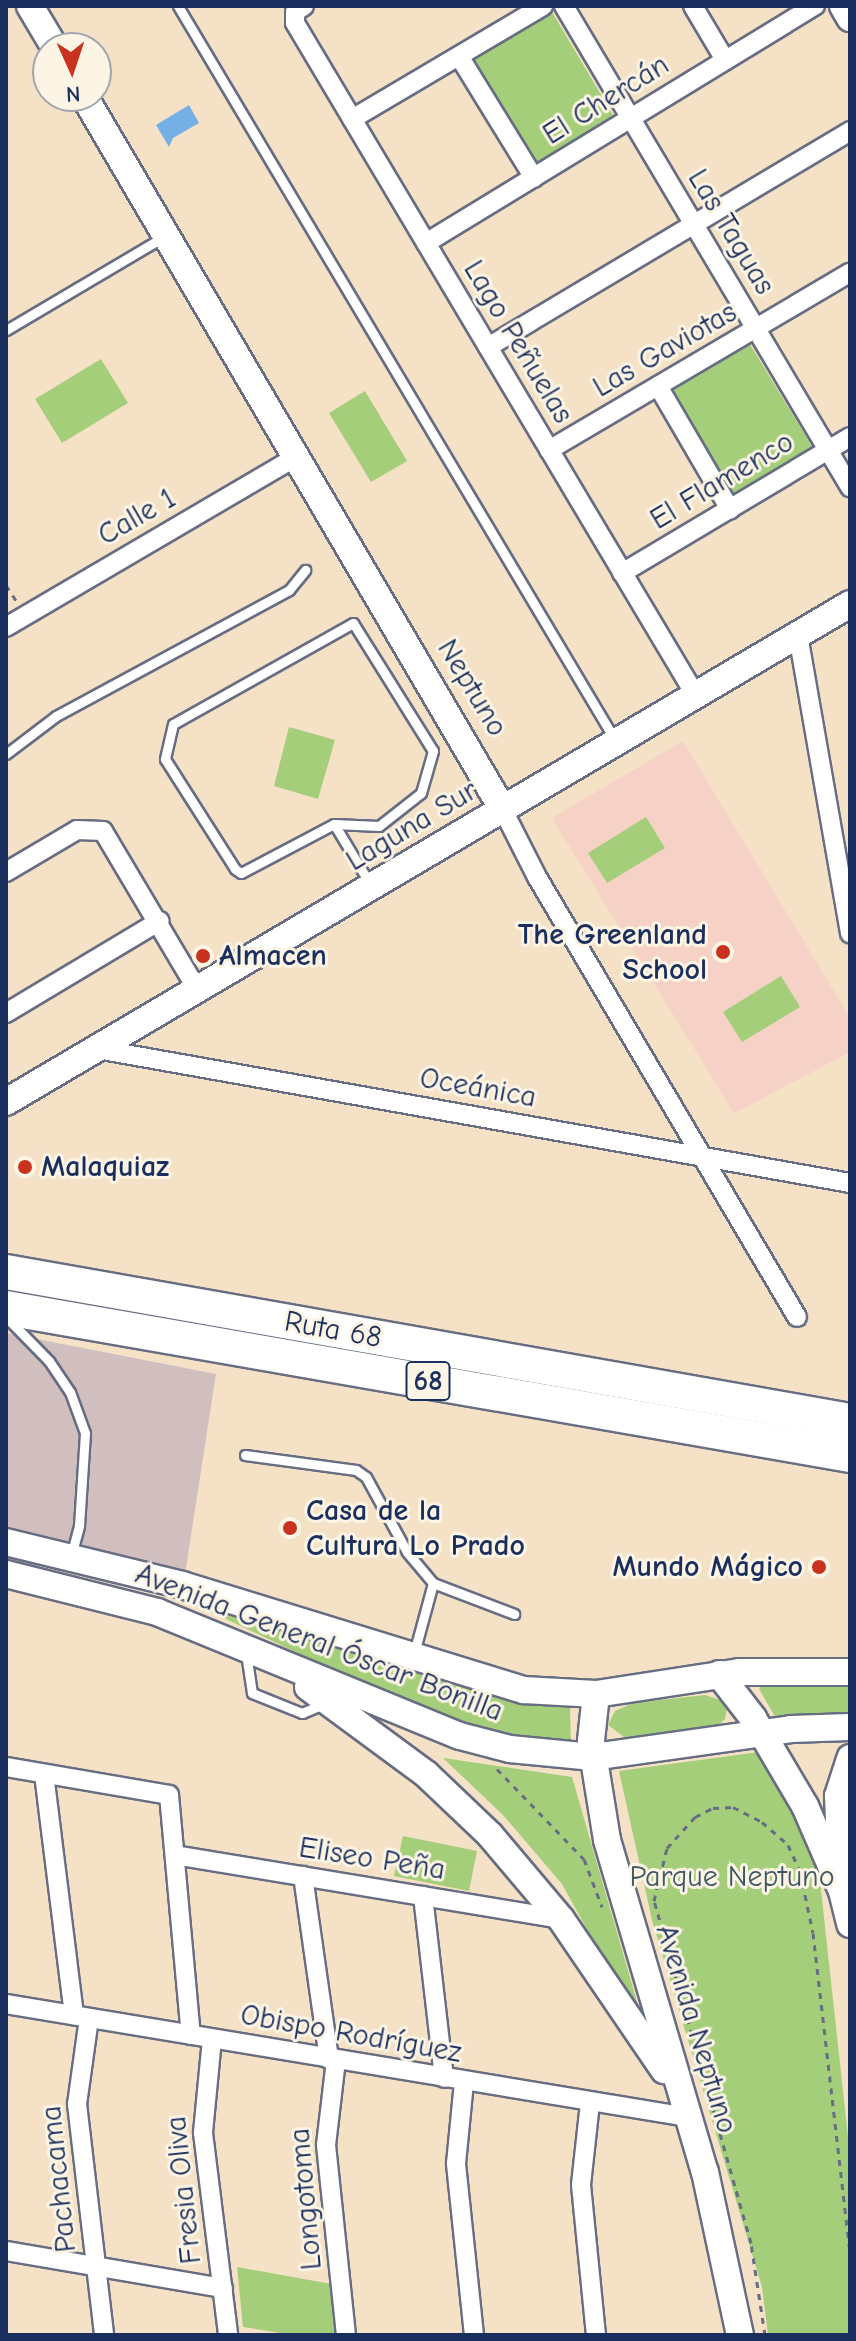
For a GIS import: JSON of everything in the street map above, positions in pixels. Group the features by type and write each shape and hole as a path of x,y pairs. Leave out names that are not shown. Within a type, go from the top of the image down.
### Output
{"highway":[{"path":"6,1262 48,1280"},
{"name":"Ruta 68","path":"6,1272 850,1421"},
{"name":"Ruta 68","path":"6,1308 850,1455"}],"main road":[{"path":"30,6 45,32"},
{"path":"843,6 850,18"},
{"name":"Neptuno","path":"93,112 503,810"},
{"name":"Laguna Sur","path":"6,1102 850,604"},
{"name":"Avenida General Óscar Bonilla","path":"6,1542 71,1556 506,1686 596,1694 719,1674 850,1672"},
{"name":"Avenida General Óscar Bonilla","path":"6,1574 157,1612 460,1736 538,1754 593,1757 763,1734 850,1727"},
{"path":"248,1650 330,1701 459,1804 561,1919 677,2089"},
{"path":"719,1674 763,1734 805,1806 842,1891 850,1924"},
{"name":"Avenida Neptuno","path":"596,1694 591,1725 593,1757 607,1840 677,2089 721,2231 740,2335"},
{"path":"842,1891 838,1796 850,1758"}],"street":[{"path":"352,119 543,6"},
{"name":"Las Taguas","path":"564,6 850,487"},
{"path":"693,6 725,60"},
{"name":"El Chercán","path":"426,243 815,6"},
{"name":"Lago Peñuelas","path":"299,11 352,119 696,696"},
{"path":"459,56 534,178"},
{"path":"488,347 850,131"},
{"name":"Las Gaviotas","path":"549,450 850,273"},
{"path":"658,386 730,509"},
{"name":"El Flamenco","path":"622,573 850,437"},
{"name":"Calle 1","path":"6,627 297,456"},
{"path":"798,635 850,933"},
{"name":"Neptuno","path":"503,810 537,877 797,1317"},
{"path":"6,872 77,830 94,828 109,837 198,991"},
{"path":"6,1013 160,921"},
{"name":"Oceánica","path":"97,1049 850,1183"},
{"path":"6,1767 169,1795 191,2035"},
{"name":"Pachacama","path":"44,1774 81,2016 77,2104 104,2335"},
{"name":"Eliseo Peña","path":"175,1855 561,1919"},
{"name":"Longotoma","path":"303,1876 332,2059 326,2145 346,2335"},
{"path":"423,1896 444,2078"},
{"name":"Obispo Rodríguez","path":"6,2004 687,2117"},
{"name":"Fresia Oliva","path":"212,2039 203,2133 228,2335"},
{"path":"464,2082 456,2164 474,2335"},
{"path":"590,2103 582,2208 596,2335"},
{"path":"6,2251 223,2288"}],"lane":[{"path":"178,6 616,742"},
{"path":"6,330 166,235"},
{"path":"6,754 56,716 289,590 305,570"},
{"path":"353,623 433,751 421,793 379,826 334,824 241,873 165,759 165,750 173,724 353,623"},
{"path":"334,824 372,887"},
{"path":"6,1317 49,1361 70,1392 85,1433 79,1526 71,1556"},
{"path":"245,1455 356,1470 366,1477 407,1552 433,1583 514,1614"},
{"path":"413,1656 433,1583"}],"path":[{"path":"489,1760 584,1859 605,1916"},
{"path":"765,2335 751,2243 654,1901 656,1878 667,1848 695,1817 733,1807 762,1822 788,1845 800,1871 813,1933 850,2253"},
{"path":"640,1955 668,1949"}],"shaded area":[{"name":"The Greenland School","path":"683,741 850,1018 850,1052 734,1113 552,818"},
{"path":"6,1333 216,1374 185,1574 6,1531"}],"green space":[{"path":"552,12 613,115 538,164 471,60"},
{"path":"748,341 816,453 735,501 667,390"},
{"path":"101,359 128,403 62,443 35,399"},
{"path":"365,391 407,461 371,482 329,413"},
{"path":"289,727 335,740 318,799 274,786"},
{"path":"646,817 665,848 607,883 588,853"},
{"path":"781,976 800,1007 742,1042 723,1012"},
{"path":"207,1610 354,1649 512,1701 570,1708 571,1745 485,1732 405,1704"},
{"path":"850,1682 850,1718 777,1720 759,1689 764,1683"},
{"path":"705,1695 723,1701 727,1708 725,1719 714,1729 628,1740 608,1725 615,1711 633,1703"},
{"name":"Parque Neptuno","path":"765,1751 817,1853 850,2155 850,2335 768,2335 762,2287 652,1920 619,1771"},
{"name":"Parque Neptuno","path":"443,1758 572,1777 642,2019 638,2021 562,1884 503,1815"},
{"path":"403,1836 477,1851 469,1891 394,1876"},
{"path":"237,2267 337,2285 340,2335 292,2335 243,2327"}],"water":[{"path":"189,105 199,123 173,138 169,147 156,125"}],"place":[{"name":"The Greenland School","path":"723,952"},
{"name":"Almacen","path":"203,956"},
{"name":"Malaquiaz","path":"25,1167"},
{"name":"Casa de la Cultura Lo Prado","path":"290,1528"},
{"name":"Mundo Mágico","path":"819,1567"}]}
